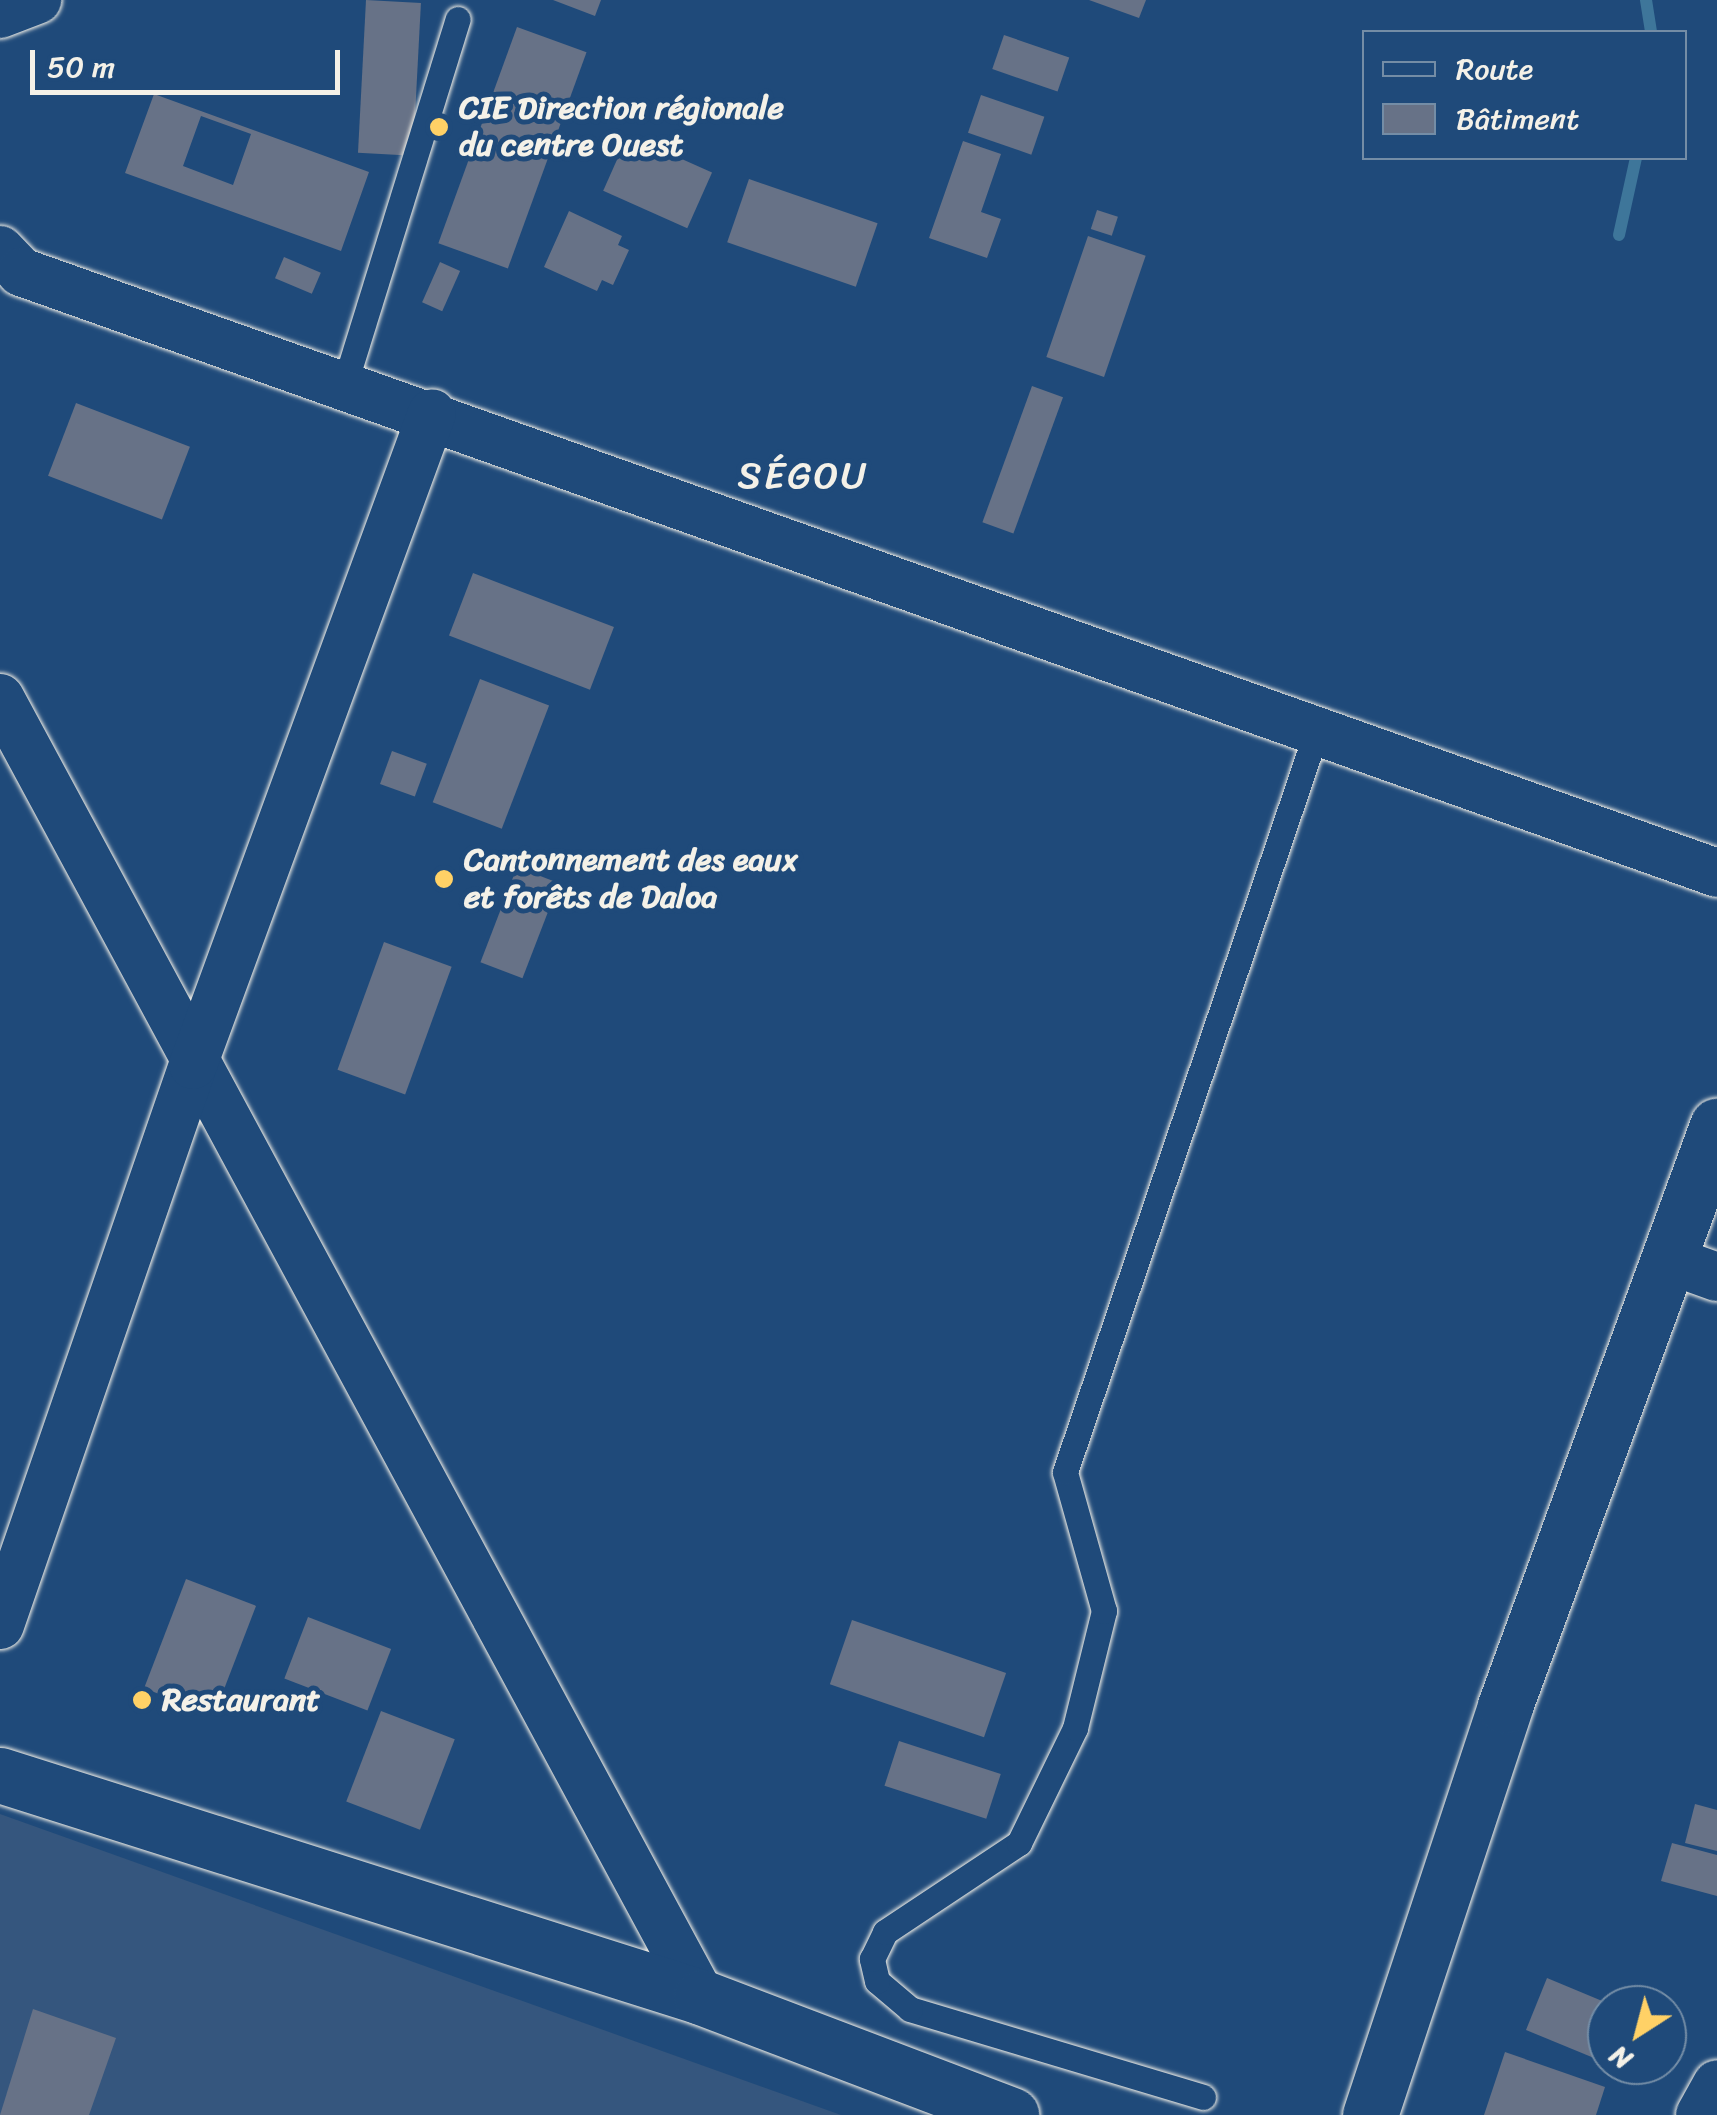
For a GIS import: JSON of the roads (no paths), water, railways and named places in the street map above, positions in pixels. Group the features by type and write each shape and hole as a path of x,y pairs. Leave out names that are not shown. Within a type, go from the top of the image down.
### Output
{"street":[{"path":"0,14 37,0"},
{"path":"7,266 1717,873"},
{"path":"0,1624 193,1064 432,414"},
{"path":"0,698 193,1064 701,1997"},
{"path":"1370,2115 1506,1706 1692,1268 1717,1126"},
{"path":"0,1774 701,1997 1011,2115"},
{"path":"1700,2115 1717,2084"}],"lane":[{"path":"345,383 458,19"},
{"path":"1203,2096 910,2009 876,1981 872,1959 884,1932 1019,1843 1076,1728 1104,1611 1065,1472 1317,730"}],"waterway":[{"path":"1646,0 1651,30"},
{"path":"1619,235 1636,160"}],"place":[{"name":"CIE Direction régionale du centre Ouest","path":"439,127"},
{"name":"Cantonnement des eaux et forêts de Daloa","path":"444,879"},
{"name":"Restaurant","path":"142,1700"}],"district":[{"name":"SÉGOU","path":"803,476"}]}
